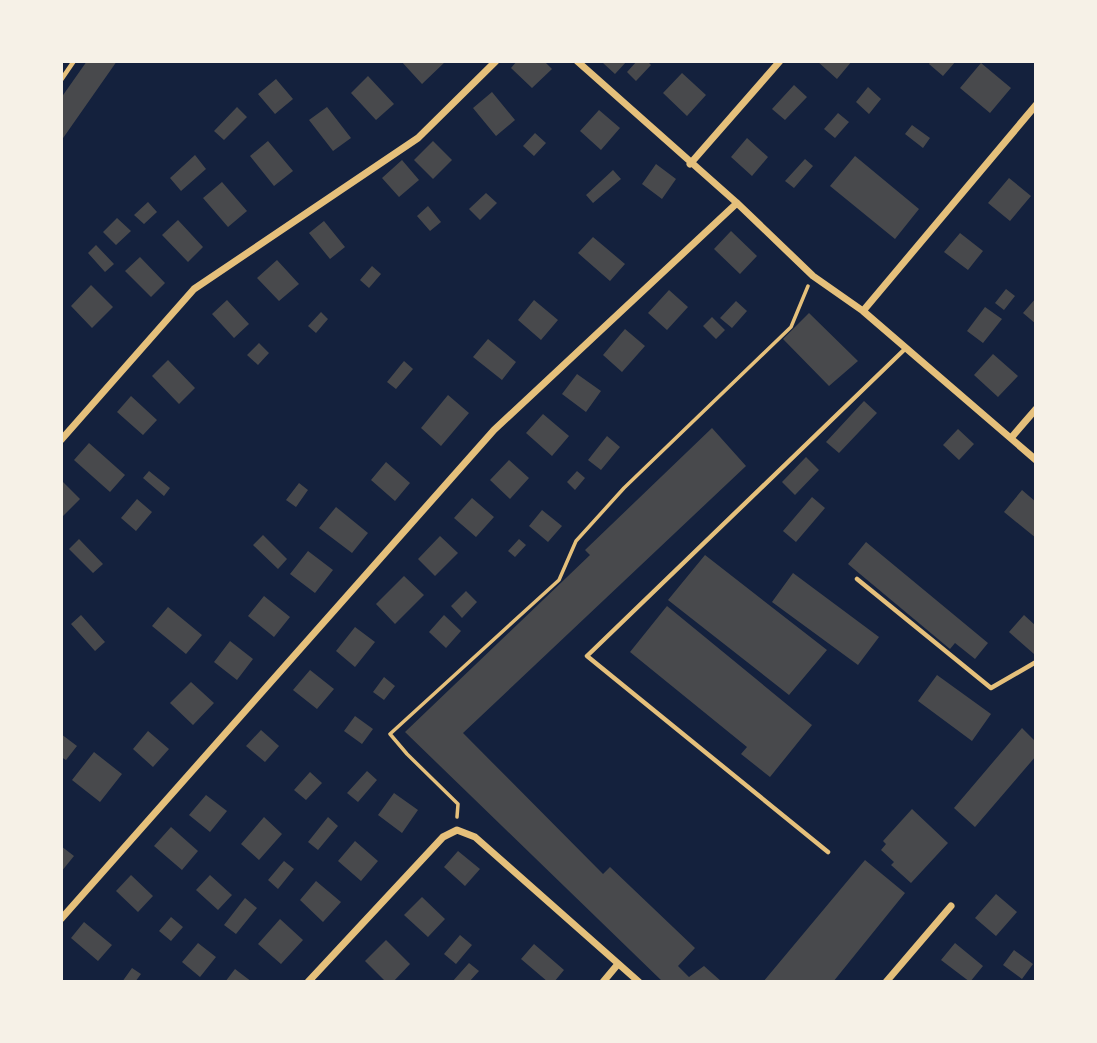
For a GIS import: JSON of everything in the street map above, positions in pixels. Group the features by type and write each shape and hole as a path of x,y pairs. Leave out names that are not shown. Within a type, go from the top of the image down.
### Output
{"street":[{"path":"61,440 194,289 418,138 496,61"},
{"path":"577,61 813,276 863,312 1036,460"},
{"path":"690,164 780,61"},
{"path":"863,312 1036,105"},
{"path":"61,919 494,430 737,204"},
{"path":"1010,438 1036,409"},
{"path":"309,982 443,837 457,830 475,836 639,982"},
{"path":"886,982 951,905"},
{"path":"603,982 618,964"}],"lane":[{"path":"61,80 74,61"},
{"path":"828,852 587,656 906,348"},
{"path":"856,579 991,688 1036,662"}],"path":[{"path":"457,830 458,804 390,734 559,580 576,541 624,488 791,327 813,276"}],"building":[{"path":"87,61 117,61 61,141 61,98"},
{"path":"401,61 446,61 422,84"},
{"path":"517,61 544,61 552,69 532,88 511,68"},
{"path":"627,61 615,74 603,63"},
{"path":"637,61 647,61 651,65 636,81 627,72"},
{"path":"817,61 852,61 837,79"},
{"path":"931,61 956,61 943,76 929,64"},
{"path":"981,63 1011,88 990,113 960,88"},
{"path":"682,73 706,95 687,116 663,93"},
{"path":"368,76 394,104 376,120 351,93"},
{"path":"276,79 293,99 275,114 258,94"},
{"path":"794,85 807,97 785,120 772,109"},
{"path":"868,87 881,99 869,114 856,102"},
{"path":"492,92 515,120 496,136 473,108"},
{"path":"237,107 247,117 224,140 214,131"},
{"path":"327,107 351,138 333,151 309,120"},
{"path":"599,110 620,128 601,150 580,131"},
{"path":"838,113 849,122 835,138 824,129"},
{"path":"912,125 930,138 923,148 905,134"},
{"path":"535,133 546,143 534,156 523,146"},
{"path":"747,138 768,157 752,176 731,157"},
{"path":"268,141 293,171 274,186 250,156"},
{"path":"433,141 452,160 433,179 414,160"},
{"path":"195,155 206,169 181,191 170,178"},
{"path":"855,156 919,209 895,239 830,186"},
{"path":"805,159 813,166 794,188 785,181"},
{"path":"402,160 419,180 399,197 382,178"},
{"path":"656,164 676,179 662,199 642,184"},
{"path":"613,170 621,179 593,203 586,195"},
{"path":"1009,178 1031,196 1010,221 988,203"},
{"path":"222,182 247,211 228,227 203,198"},
{"path":"486,193 497,203 480,220 469,209"},
{"path":"148,202 157,212 144,224 134,215"},
{"path":"428,206 441,222 430,231 417,216"},
{"path":"117,218 131,231 116,245 103,232"},
{"path":"178,220 203,247 188,262 162,235"},
{"path":"324,221 345,247 330,259 309,233"},
{"path":"731,231 757,256 740,274 714,249"},
{"path":"960,233 983,251 968,270 944,252"},
{"path":"593,237 625,264 610,281 578,253"},
{"path":"96,245 114,264 105,272 88,253"},
{"path":"140,257 165,283 151,297 125,271"},
{"path":"277,260 299,284 279,301 257,278"},
{"path":"372,266 381,274 369,288 360,280"},
{"path":"91,285 113,307 92,328 71,306"},
{"path":"1006,289 1015,296 1004,310 995,303"},
{"path":"669,290 688,307 667,330 648,313"},
{"path":"1036,298 1036,324 1023,313"},
{"path":"227,300 249,324 234,338 212,314"},
{"path":"534,300 558,320 541,340 518,320"},
{"path":"736,301 747,311 732,328 720,318"},
{"path":"985,307 1002,319 983,343 967,331"},
{"path":"321,312 328,319 316,333 308,326"},
{"path":"809,313 858,361 829,386 783,339"},
{"path":"712,317 725,330 716,339 703,326"},
{"path":"625,329 645,346 622,372 603,355"},
{"path":"488,339 516,362 502,380 473,357"},
{"path":"259,343 269,353 258,365 247,355"},
{"path":"993,354 1018,376 998,397 974,375"},
{"path":"168,360 195,388 179,404 152,376"},
{"path":"404,361 413,369 396,389 387,382"},
{"path":"577,374 601,391 586,412 562,394"},
{"path":"448,395 469,413 441,446 421,428"},
{"path":"131,396 157,420 143,435 117,412"},
{"path":"864,401 877,413 839,453 826,442"},
{"path":"543,414 569,436 552,456 526,433"},
{"path":"712,428 746,466 463,733 603,874 610,867 695,948 678,966 689,977 704,966 722,982 663,982 405,732 590,555 585,550"},
{"path":"958,429 974,444 959,460 943,445"},
{"path":"607,436 620,447 601,470 588,460"},
{"path":"89,443 125,475 110,492 74,460"},
{"path":"806,457 819,470 795,495 782,482"},
{"path":"509,460 529,478 510,499 490,480"},
{"path":"386,462 410,483 395,501 371,480"},
{"path":"149,471 170,488 164,496 143,478"},
{"path":"577,471 585,478 575,490 567,482"},
{"path":"61,480 80,499 61,518"},
{"path":"299,483 308,490 296,507 286,500"},
{"path":"1022,490 1036,502 1036,538 1004,512"},
{"path":"812,497 825,508 796,542 783,531"},
{"path":"472,498 494,517 476,537 454,518"},
{"path":"137,499 152,512 136,531 121,518"},
{"path":"336,507 368,533 352,553 319,528"},
{"path":"542,510 562,526 548,542 529,526"},
{"path":"263,535 287,559 278,569 253,545"},
{"path":"440,536 458,553 435,576 418,559"},
{"path":"79,539 103,564 93,573 69,549"},
{"path":"519,539 526,545 515,557 508,551"},
{"path":"866,542 988,643 975,659 955,643 950,649 848,564"},
{"path":"308,551 333,570 315,593 290,574"},
{"path":"705,555 827,650 789,695 668,600"},
{"path":"793,573 879,637 858,665 772,602"},
{"path":"404,576 424,595 395,624 376,604"},
{"path":"466,591 477,602 462,618 451,606"},
{"path":"264,596 290,617 274,637 248,616"},
{"path":"667,606 812,725 770,777 741,754 747,747 630,652"},
{"path":"168,607 202,635 186,654 152,626"},
{"path":"81,615 105,642 95,651 71,624"},
{"path":"444,615 461,631 446,648 429,632"},
{"path":"1024,615 1036,626 1034,654 1009,632"},
{"path":"355,627 375,642 355,667 336,651"},
{"path":"230,641 253,659 237,680 214,662"},
{"path":"310,670 334,689 317,709 293,690"},
{"path":"937,675 991,714 972,741 918,701"},
{"path":"384,677 395,686 384,700 373,692"},
{"path":"191,682 214,703 193,725 170,703"},
{"path":"355,716 373,729 362,744 344,731"},
{"path":"1022,728 1036,742 1036,756 975,827 954,808"},
{"path":"261,730 279,746 265,762 246,746"},
{"path":"148,731 169,749 153,767 133,749"},
{"path":"61,734 77,746 66,760 61,757"},
{"path":"94,752 122,774 100,802 72,780"},
{"path":"367,771 377,780 358,802 347,793"},
{"path":"310,772 322,783 306,800 294,790"},
{"path":"394,793 418,810 402,833 378,815"},
{"path":"206,795 227,811 210,832 189,815"},
{"path":"912,809 948,843 911,883 891,865 894,862 881,850 886,844 883,841"},
{"path":"264,817 282,834 259,860 241,844"},
{"path":"328,817 338,826 318,850 308,842"},
{"path":"171,827 198,851 182,870 154,846"},
{"path":"355,841 378,861 361,881 338,861"},
{"path":"61,846 74,856 61,872"},
{"path":"458,851 480,869 465,886 444,867"},
{"path":"865,860 905,893 833,982 763,982"},
{"path":"284,861 294,869 278,889 268,880"},
{"path":"131,875 153,896 138,912 116,891"},
{"path":"210,875 232,895 218,910 196,890"},
{"path":"316,881 341,902 323,922 300,900"},
{"path":"996,894 1017,912 996,936 975,918"},
{"path":"422,897 445,919 428,937 404,915"},
{"path":"245,898 257,908 236,934 224,925"},
{"path":"171,917 183,927 171,941 159,931"},
{"path":"280,919 303,940 281,964 258,944"},
{"path":"84,922 112,945 98,961 71,938"},
{"path":"460,935 472,945 456,964 444,954"},
{"path":"386,940 410,964 393,982 386,982 365,961"},
{"path":"198,943 216,957 200,977 182,962"},
{"path":"955,943 983,966 970,982 941,960"},
{"path":"534,944 564,970 554,982 548,982 521,959"},
{"path":"1014,950 1033,964 1022,979 1003,965"},
{"path":"469,963 479,971 469,982 452,982"},
{"path":"132,968 141,974 135,982 122,982"},
{"path":"235,969 252,982 225,982"}]}
